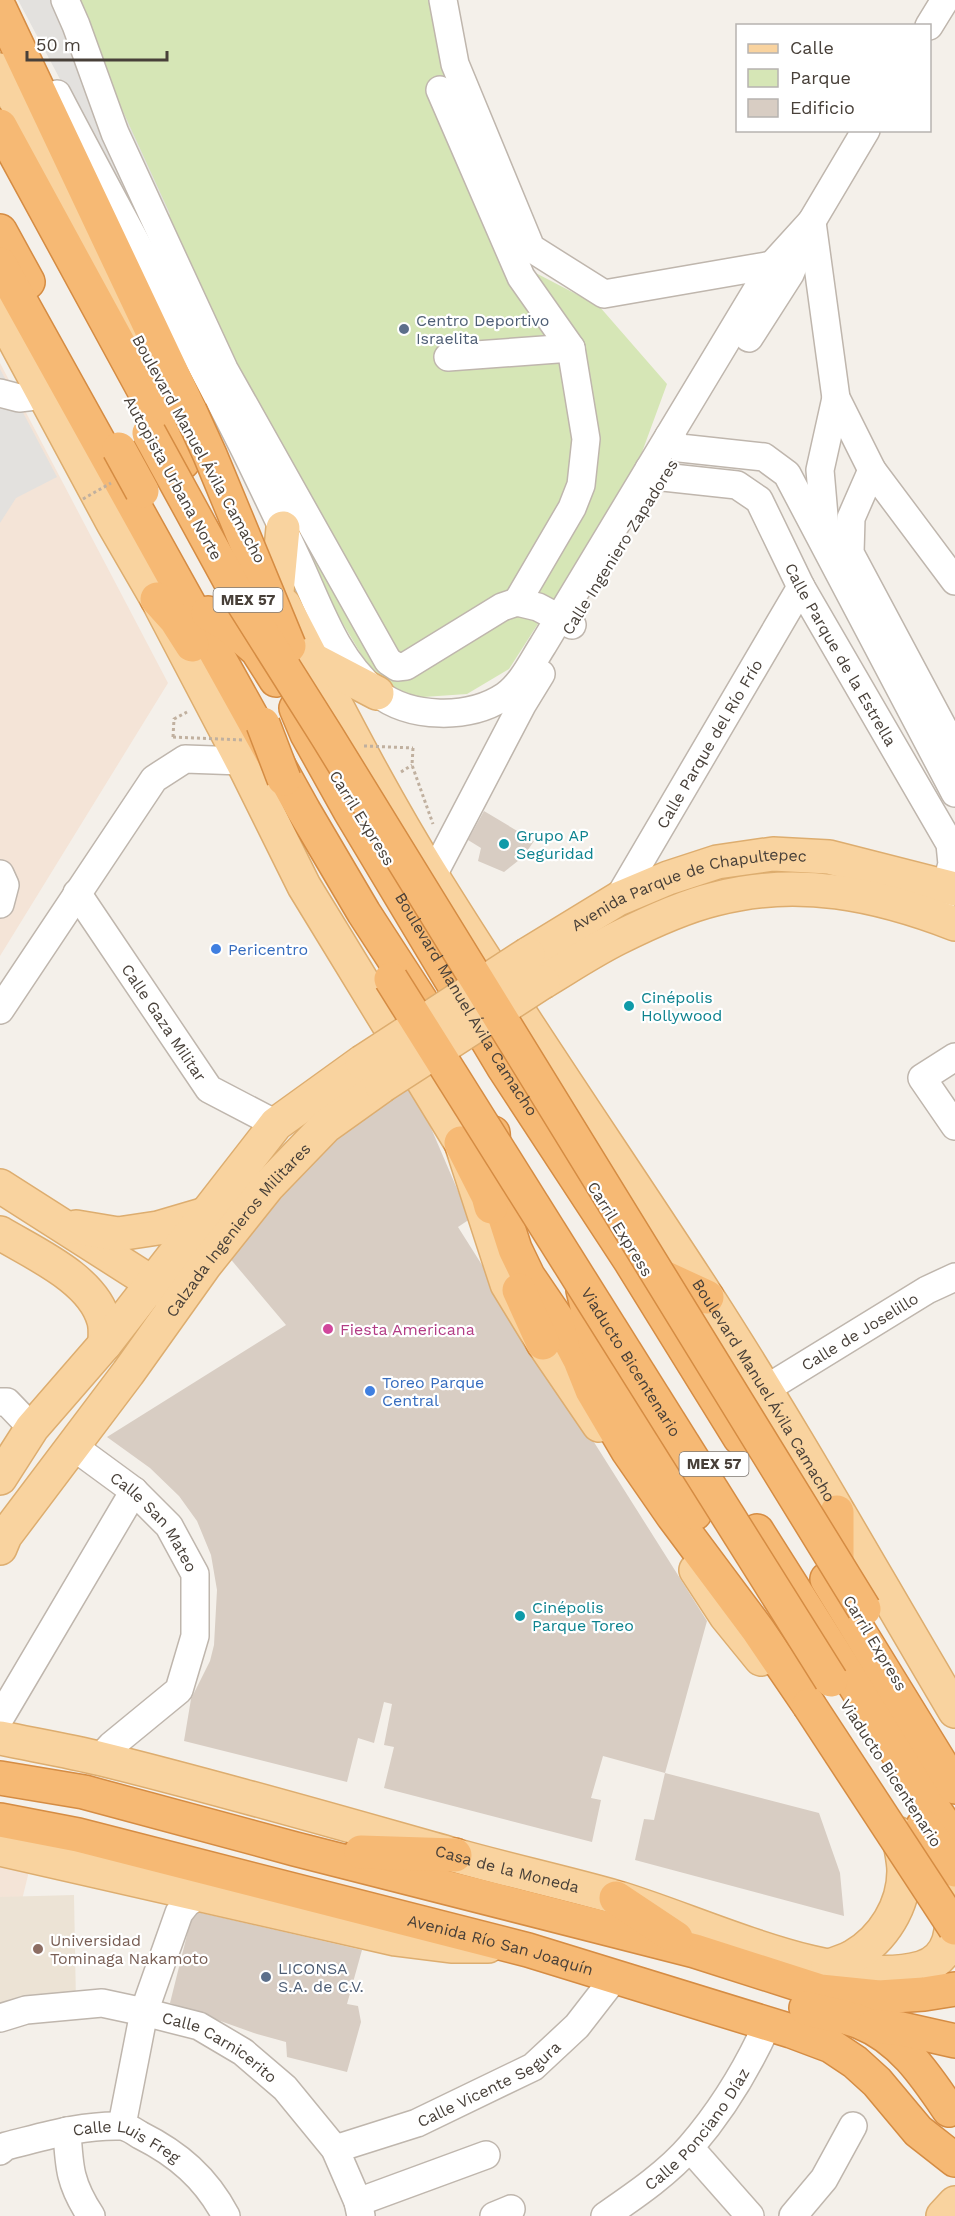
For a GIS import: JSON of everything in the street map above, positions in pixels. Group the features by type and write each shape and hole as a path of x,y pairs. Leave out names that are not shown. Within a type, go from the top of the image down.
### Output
{"highway":[{"path":"0,9 210,454 327,736"},
{"name":"Boulevard Manuel Ávila Camacho","path":"0,126 203,499 308,734 344,801 504,1068 631,1262 955,1786"},
{"name":"Autopista Urbana Norte","path":"0,166 235,590 327,736 422,876"},
{"name":"Autopista Urbana Norte","path":"0,231 249,688 305,834 325,875 349,913"},
{"name":"MEX 57","path":"0,264 283,773 364,913 476,1086 492,1116 919,1787 955,1840"},
{"name":"Carril Express","path":"235,590 281,690"},
{"path":"157,599 176,621 259,755 283,773"},
{"name":"Carril Express","path":"208,613 228,625 257,650 638,1257 955,1772"},
{"path":"422,876 955,1761"},
{"name":"Viaducto Bicentenario","path":"349,913 908,1803 951,1888"},
{"path":"492,1116 497,1193 514,1249 528,1276 549,1305 580,1360 592,1390 628,1451"},
{"path":"461,1143 488,1196 504,1254 543,1343"},
{"path":"571,1239 596,1344 691,1506 892,1822"},
{"path":"631,1262 707,1297"},
{"path":"515,1280 550,1325 584,1394 628,1451 803,1695 955,1928"},
{"path":"580,1360 691,1506"},
{"path":"837,1512 837,1596"},
{"path":"0,1778 84,1792 695,1951 820,1990 879,1997 951,1990"},
{"name":"Avenida Río San Joaquín","path":"0,1820 78,1835 547,1956 579,1955 617,1967 767,2025 831,2046 855,2062 877,2082 918,2131 955,2158"},
{"path":"296,1849 455,1855"},
{"path":"616,1898 695,1951"},
{"path":"617,1967 669,1966 869,2026 886,2034 898,2044 945,2106"},
{"path":"617,1967 664,1976 865,2035 886,2046 945,2106"},
{"path":"830,2025 870,2056 955,2158"},
{"path":"869,2026 902,2029 955,2041"},
{"path":"902,2029 927,2063 945,2106"},
{"path":"898,2088 945,2106"}],"main road":[{"name":"Boulevard Manuel Ávila Camacho","path":"0,70 188,436 238,520 277,592 422,876 707,1297 765,1389 955,1711"},
{"path":"0,312 157,599 242,761 303,886 461,1143 507,1284 543,1343 726,1616 892,1822 951,1888"},
{"path":"277,592 283,528"},
{"path":"312,659 377,693"},
{"name":"Avenida Parque de Chapultepec","path":"536,968 618,899 668,878 717,862 773,854 829,857 952,880"},
{"path":"668,878 678,911"},
{"name":"Avenida Parque de Chapultepec","path":"445,1008 536,968 617,938 678,911 734,894 785,890 852,893 892,902 950,922"},
{"name":"Calzada Ingenieros Militares","path":"0,1478 32,1428 105,1344 276,1124 372,1074 536,968"},
{"name":"Calzada Ingenieros Militares","path":"0,1548 5,1536 74,1447 205,1265 267,1186 326,1126 372,1074 445,1008"},
{"path":"0,1186 180,1302"},
{"path":"59,1224 118,1234 158,1228 209,1212"},
{"path":"0,1233 64,1271 93,1297 105,1322 105,1344"},
{"name":"Casa de la Moneda","path":"0,1738 100,1758 367,1829 616,1898 772,1951 854,1971 896,1971 922,1968 936,1961 949,1944 952,1932 951,1888"},
{"path":"828,1966 852,1958 868,1947 891,1920 899,1902 904,1872 892,1822"},
{"path":"0,1849 423,1944 479,1947 507,1945"}],"street":[{"path":"8,0 121,218 204,371 283,528 340,649 377,693"},
{"path":"64,0 76,26 115,133 224,369 388,661 397,667 406,666 502,607 516,602 538,608 565,621"},
{"path":"443,0 455,64 531,248 604,294 772,265"},
{"path":"930,24 945,0"},
{"path":"440,90 521,277 571,348 586,439 581,485 572,508 516,602"},
{"name":"Calle Ingeniero Zapadores","path":"675,442 790,274 812,221 865,132"},
{"path":"812,221 836,398 872,470 955,581"},
{"name":"Calle Ingeniero Zapadores","path":"422,876 522,705 565,621 675,442 772,265 812,221"},
{"path":"448,357 571,348"},
{"path":"0,393 20,398 44,395"},
{"path":"827,551 820,470 836,398"},
{"name":"Calle Parque de la Estrella","path":"675,442 764,457 787,474 955,793"},
{"path":"872,470 851,518 850,553 947,735 955,783"},
{"name":"Calle Parque de la Estrella","path":"656,473 737,485 759,500 801,587 950,844 952,864 950,922"},
{"path":"779,542 808,516"},
{"name":"Calle Parque del Río Frío","path":"618,899 801,587"},
{"name":"Calle Ingeniero Zapadores","path":"377,693 404,706 430,712 458,712 473,709 505,695 525,673 543,645 565,621"},
{"path":"0,1010 154,779 185,759 242,761"},
{"name":"Calle Gaza Militar","path":"77,893 209,1089 276,1124"},
{"path":"955,1058 922,1078 955,1126"},
{"name":"Calle de Joselillo","path":"765,1389 927,1290 955,1277"},
{"path":"0,1402 7,1402 32,1428"},
{"name":"Calle San Mateo","path":"74,1447 134,1491 169,1526 195,1574 195,1636 179,1690 112,1745 100,1758"},
{"path":"0,1718 134,1491"},
{"path":"122,2125 144,2012 179,1912 199,1895"},
{"name":"Calle Vicente Segura","path":"335,2149 417,2123 533,2067 577,2026 617,1967"},
{"name":"Calle Carnicerito","path":"0,2018 26,2010 102,2003 199,2026 243,2052 285,2088 335,2149 359,2209"},
{"name":"Calle Ponciano Díaz","path":"605,2216 668,2168 690,2148 727,2100 750,2062 767,2025"},
{"name":"Calle Luis Freg","path":"0,2151 6,2146 67,2131 122,2125 165,2148 196,2175 215,2195 226,2216"},
{"path":"793,2216 824,2179 853,2126"},
{"path":"67,2131 69,2168 78,2196 91,2216"},
{"path":"690,2148 750,2216"},
{"path":"359,2209 486,2155"}],"path":[{"path":"173,737 174,718"},
{"path":"412,765 413,748"}],"shaded area":[{"path":"18,0 72,0 170,214 139,228"},
{"path":"0,363 168,683 0,956"},
{"path":"0,369 57,477 16,498 0,523"},
{"path":"0,1858 30,1867 20,1908 0,1906"},
{"name":"Universidad Tominaga Nakamoto","path":"74,1895 76,2002 0,2003 0,1897"}],"green space":[{"name":"Centro Deportivo Israelita","path":"20,0 434,0 530,270 599,306 667,384 634,474 509,669 467,694 409,698 370,669 300,552 268,484"}],"building":[{"name":"Grupo AP Seguridad","path":"484,811 534,841 523,857 504,872 478,861 481,848 468,840"},
{"name":"Toreo Parque Central","path":"410,1079 470,1219 458,1227 707,1621 665,1773 603,1756 591,1798 601,1800 592,1842 384,1788 394,1747 384,1745 392,1704 384,1702 374,1743 358,1738 347,1782 184,1741 191,1699 210,1661 214,1645 217,1590 211,1555 197,1521 179,1496 150,1468 107,1437 286,1325 228,1256 326,1136"},
{"path":"665,1773 819,1813 840,1873 844,1916 635,1860 644,1819 654,1820"},
{"name":"LICONSA S.A. de C.V.","path":"193,1911 362,1950 347,2004 358,2006 361,2022 347,2072 287,2057 286,2042 170,2003"}],"place":[{"name":"Centro Deportivo Israelita","path":"404,329"},
{"name":"Grupo AP Seguridad","path":"504,844"},
{"name":"Pericentro","path":"216,949"},
{"name":"Cinépolis Hollywood","path":"629,1006"},
{"name":"Fiesta Americana","path":"328,1329"},
{"name":"Toreo Parque Central","path":"370,1391"},
{"name":"Cinépolis Parque Toreo","path":"520,1616"},
{"name":"Universidad Tominaga Nakamoto","path":"38,1949"},
{"name":"LICONSA S.A. de C.V.","path":"266,1977"}]}
